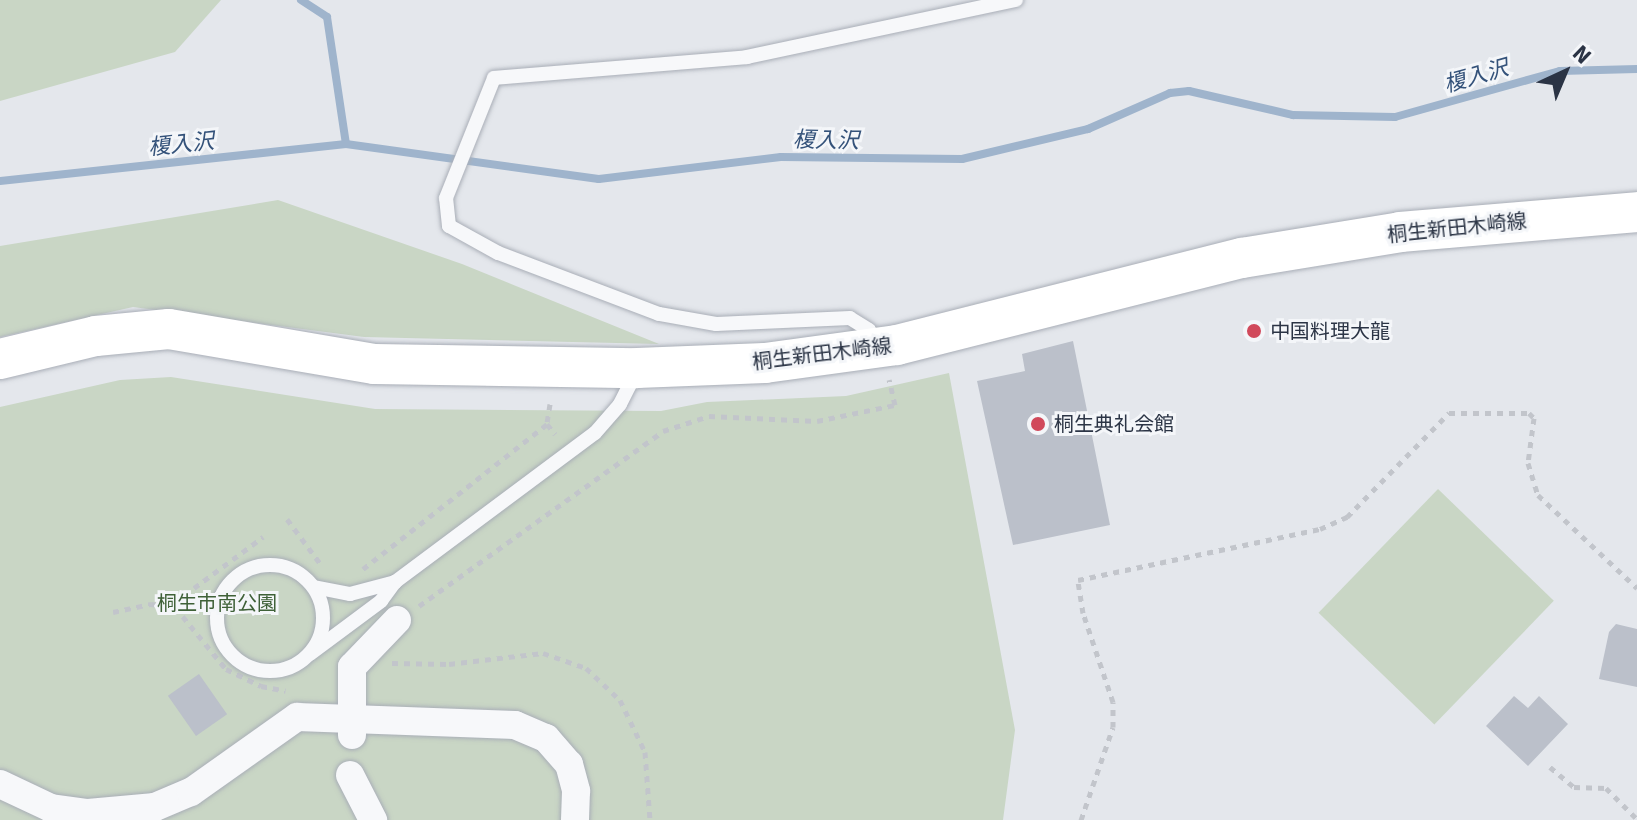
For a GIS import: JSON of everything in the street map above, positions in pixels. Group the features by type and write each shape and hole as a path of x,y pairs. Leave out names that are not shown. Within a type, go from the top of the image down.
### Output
{"main road":[{"name":"桐生新田木崎線","path":"0,359 96,336 169,329 374,364 637,368 765,363 881,364 1242,258 1400,232 1637,212"}],"street":[{"path":"353,727 352,667 397,620"},
{"path":"0,784 44,814 155,807 191,792 297,717 353,727 529,729 569,764 576,791 575,820"},
{"path":"350,775 373,820"}],"lane":[{"path":"881,364 869,330 850,318 716,324 659,314 468,240 449,226 446,198 494,78 747,57 1016,0"},
{"path":"395,582 350,594 314,587 285,566 251,567 224,590 218,606 221,640 245,665 280,671 310,654 381,601 395,582 595,433 620,404 637,368"},
{"path":"310,654 323,629 314,587"}],"path":[{"path":"397,620 663,431 709,416 817,421 895,405 881,364"},
{"path":"355,576 547,424 550,404"},
{"path":"1081,820 1113,727 1113,702 1083,613 1078,580 1320,529 1347,517 1449,413 1529,413 1534,418 1528,463 1538,495 1637,588"},
{"path":"547,424 555,434"},
{"path":"287,519 330,572"},
{"path":"194,588 263,537"},
{"path":"113,612 151,604 175,607 237,677 294,690"},
{"path":"368,653 397,664 449,664 543,653 586,668 620,700 645,752 650,820"},
{"path":"1550,767 1574,787 1606,788 1637,819"}],"green space":[{"path":"0,0 221,0 175,52 0,101"},
{"path":"278,200 462,264 659,344 364,337 133,307 0,337 0,246"},
{"name":"桐生市南公園","path":"949,373 1015,730 1003,820 0,820 0,407 120,380 171,377 375,409 661,411 707,402 846,396"},
{"path":"1438,489 1554,601 1434,725 1319,613"}],"building":[{"name":"桐生典礼会館","path":"1073,341 1110,525 1013,545 977,381 1025,371 1022,354"},
{"path":"1616,624 1637,629 1637,687 1599,679 1609,632"},
{"path":"199,674 227,714 196,736 168,696"},
{"path":"1514,696 1528,708 1539,696 1568,724 1528,766 1486,726"}],"waterway":[{"path":"301,0 327,17 346,144"},
{"name":"榎入沢","path":"0,181 346,144 599,179 781,157 962,159 1088,129 1170,93 1189,91 1293,115 1395,117 1560,71 1637,69"}],"place":[{"name":"中国料理大龍","path":"1254,331"},
{"name":"桐生典礼会館","path":"1038,424"}]}
